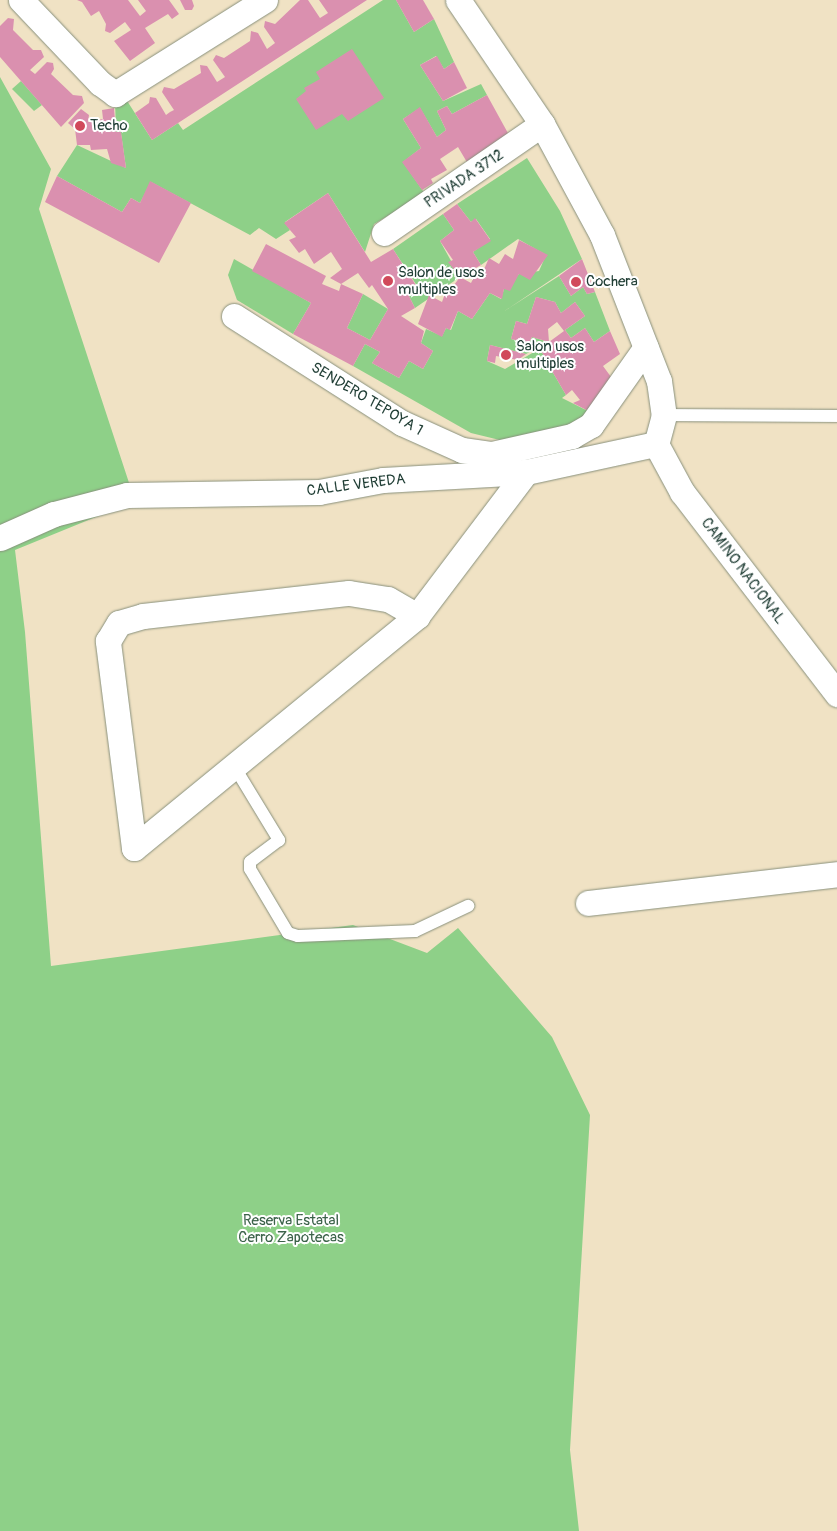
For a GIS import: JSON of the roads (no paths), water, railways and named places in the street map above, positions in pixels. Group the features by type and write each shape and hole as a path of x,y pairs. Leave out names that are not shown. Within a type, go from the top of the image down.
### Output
{"street":[{"path":"22,0 100,83 115,94 265,0"},
{"path":"458,0 542,124 602,235 659,381 664,415 656,444"},
{"name":"PRIVADA 3712","path":"384,233 542,124"},
{"name":"SENDERO TEPOYA 1","path":"234,316 402,423 462,450 492,454 572,436 591,425 646,347"},
{"name":"CALLE VEREDA","path":"0,538 54,514 127,494 319,492 383,480 526,472 656,444"},
{"name":"CAMINO NACIONAL","path":"656,444 682,492 837,694"},
{"path":"417,616 388,599 349,593 143,616 119,623 108,641 134,848 417,616 526,472"},
{"path":"588,903 837,874"}],"lane":[{"path":"664,415 837,416"},
{"path":"234,766 279,840 250,862 250,869 288,933 298,936 415,931 468,906"}],"place":[{"name":"Techo","path":"80,126"},
{"name":"Salon de usos multiples","path":"388,281"},
{"name":"Cochera","path":"576,282"},
{"name":"Salon usos multiples","path":"506,355"}],"park label":[{"name":"Reserva Estatal Cerro Zapotecas","path":"291,1228"}]}
